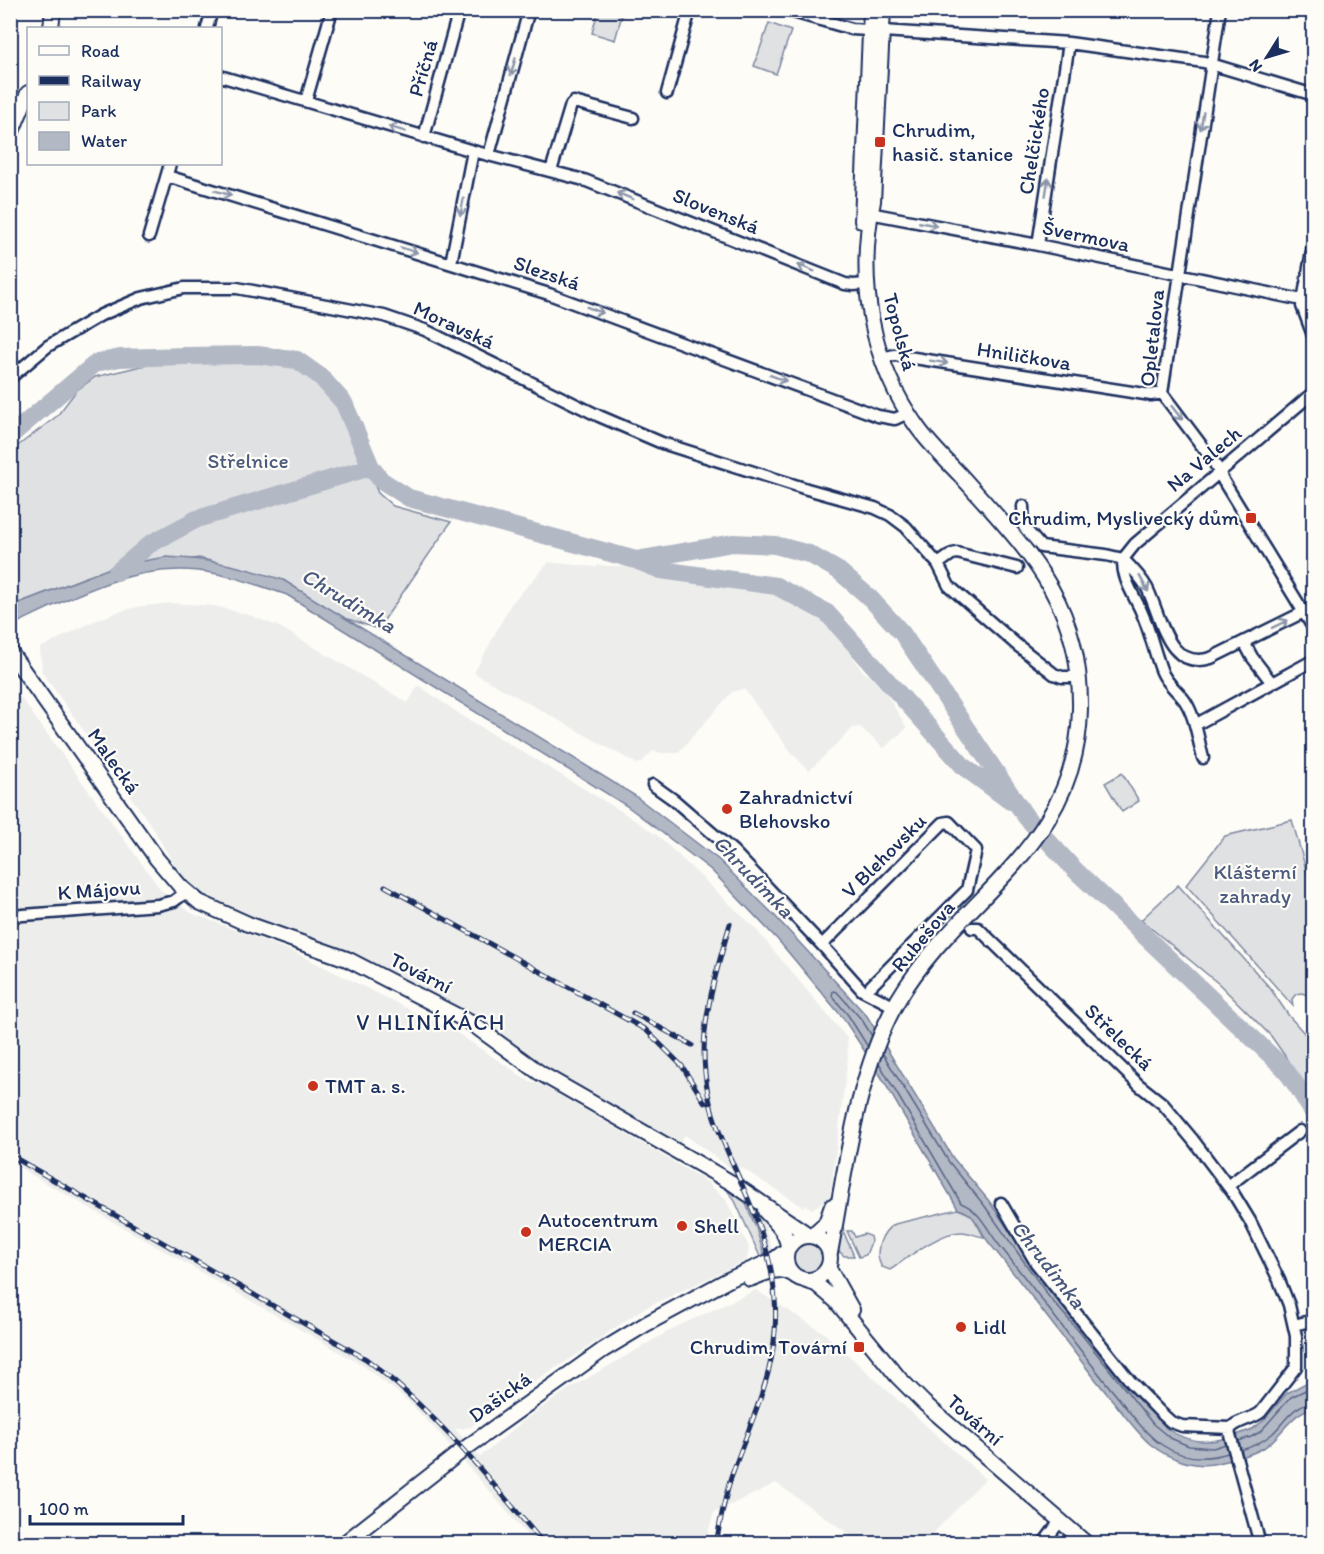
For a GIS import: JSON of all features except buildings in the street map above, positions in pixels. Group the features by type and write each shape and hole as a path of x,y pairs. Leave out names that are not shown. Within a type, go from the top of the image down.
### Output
{"street":[{"path":"51,27 53,10"},
{"path":"207,27 212,10"},
{"path":"306,101 332,10"},
{"name":"Příčná","path":"424,136 459,10"},
{"path":"489,155 529,10"},
{"path":"667,93 690,10"},
{"path":"786,10 850,28 1069,43 1211,63 1314,95"},
{"name":"Topolská","path":"871,10 875,30 864,284 867,329 875,360 886,385 927,451 1010,544 1041,585 1060,628 1074,677"},
{"name":"Topolská","path":"875,30 883,10"},
{"name":"Opletalova","path":"1220,10 1162,393 1214,462 1314,629"},
{"name":"Chelčického","path":"1038,245 1069,43"},
{"name":"Slovenská","path":"222,77 606,188 845,284 864,284"},
{"path":"10,136 27,95"},
{"path":"551,171 571,105 574,102 633,118"},
{"path":"452,262 473,151"},
{"path":"149,236 170,165"},
{"name":"Slezská","path":"167,176 452,262 558,297 878,416 893,419 905,414"},
{"name":"Švermova","path":"866,212 1302,300"},
{"path":"1314,240 1302,300 1302,310 1314,338"},
{"name":"Topolská","path":"864,284 881,358 905,414"},
{"name":"Moravská","path":"10,378 62,337 101,315 141,298 171,290 196,287 260,291 401,321 425,330 654,440 882,510 906,527 938,564"},
{"name":"Hniličkova","path":"881,358 895,355 1150,395 1162,393"},
{"name":"Na Valech","path":"1123,559 1135,544 1314,392"},
{"path":"1023,506 1024,527 1041,547 1123,559 1139,575 1173,648 1188,659 1200,662 1211,658 1314,607"},
{"path":"1017,568 957,553 938,564 949,586 1017,645 1054,674 1062,678 1074,677"},
{"path":"1123,559 1122,570 1125,579 1145,621 1161,670 1187,704 1203,758"},
{"path":"1244,642 1252,657 1272,683"},
{"name":"Malecká","path":"10,652 157,859 186,892"},
{"path":"1195,725 1314,660"},
{"name":"Rubešova","path":"810,1236 824,1225 830,1214 846,1129 865,1070 878,1031 911,966 952,926 1021,850 1048,810 1066,758 1074,677"},
{"path":"653,785 733,851 862,990 891,1006"},
{"name":"V Blehovsku","path":"822,945 943,823 949,822 976,850 968,888 871,986"},
{"name":"K Májovu","path":"10,916 158,906 174,901 186,892"},
{"name":"Tovární","path":"186,892 231,918 347,959 471,1023 540,1073 747,1193 810,1236"},
{"name":"Střelecká","path":"972,928 978,928 1139,1085 1162,1104 1228,1186 1250,1221 1279,1280 1294,1325 1297,1363 1292,1374 1259,1414 1236,1423 1230,1432"},
{"name":"Rubešova","path":"830,1252 865,1070"},
{"path":"1228,1186 1300,1131"},
{"name":"Tovární","path":"747,1193 783,1231 787,1238 788,1248"},
{"path":"1001,1203 1036,1263 1131,1382 1160,1412 1171,1422 1182,1426 1230,1432 1260,1544"},
{"path":"810,1236 823,1241 830,1252 828,1268 819,1277 799,1278 789,1269 786,1261 788,1248 797,1238 810,1236"},
{"name":"Dašická","path":"343,1544 463,1450 576,1368 646,1324 728,1280 775,1259 788,1248"},
{"name":"Tovární","path":"828,1268 871,1342"},
{"name":"Dašická","path":"692,1300 775,1270 786,1271 799,1278"},
{"name":"Tovární","path":"799,1278 816,1284 836,1301 898,1377 924,1403 1087,1544"},
{"path":"1294,1325 1314,1320"},
{"path":"1042,1544 1060,1521"}],"shaded area":[{"path":"549,562 596,567 598,565 690,571 752,584 783,595 827,624 839,636 863,672 884,690 907,728 884,748 860,727 853,728 809,771 792,753 744,689 732,692 678,753 660,753 654,750 637,764 474,673 511,604"},
{"path":"171,603 215,606 249,615 280,627 408,703 418,685 461,715 621,811 658,836 754,927 847,1038 848,1058 830,1197 812,1209 805,1205 803,1207 742,1168 729,1167 685,1135 680,1143 527,1058 490,1030 232,913 201,895 182,879 153,828 42,672 40,648 94,621 118,612 136,607"},
{"path":"10,683 161,890 191,913 294,952 457,1033 529,1081 546,1087 706,1181 726,1200 749,1247 747,1260 641,1310 575,1356 500,1402 471,1427 455,1429 480,1457 527,1418 567,1390 676,1327 756,1290 824,1333 985,1479 924,1543 862,1543 776,1483 714,1513 705,1543 534,1543 440,1434 407,1400 362,1365 11,1163"},
{"path":"744,1199 761,1213 773,1253 765,1259 756,1228"}],"green space":[{"path":"598,11 623,11 615,40 592,33"},
{"path":"769,23 791,31 776,74 754,66"},
{"name":"Střelnice","path":"270,356 309,367 329,388 378,493 393,506 451,522 378,629 342,617 283,580 199,558 86,577 11,606 11,451 57,416 76,391 95,377 154,363"},
{"path":"1122,773 1139,801 1122,812 1105,783"},
{"name":"Klášterní zahrady","path":"1292,820 1313,894 1313,1017 1307,995 1296,994 1292,999 1293,1006 1186,885 1225,836"},
{"path":"1178,885 1270,988 1289,1016 1313,1043 1313,1096 1271,1036 1219,984 1141,920"},
{"path":"723,1184 744,1199 765,1259 762,1261 735,1201"},
{"path":"958,1209 972,1215 984,1237 964,1232 953,1233 924,1247 890,1270 882,1267 878,1249 882,1237 890,1227"},
{"path":"842,1221 844,1233 854,1256 844,1256 836,1248"},
{"path":"847,1231 852,1231 855,1237 864,1234 870,1236 871,1242 866,1255 859,1257"},
{"path":"808,1244 818,1248 822,1258 818,1268 808,1272 798,1268 794,1258 798,1248"}],"water":[{"path":"166,557 225,564 283,580 634,795 719,860 775,916 867,1016 953,1158 989,1201 1033,1266 1166,1428 1186,1438 1206,1441 1248,1432 1263,1421 1287,1393 1313,1379 1313,1408 1299,1414 1265,1447 1248,1455 1218,1463 1200,1465 1182,1461 1150,1444 1133,1427 1078,1358 990,1244 974,1218 958,1209 879,1073 843,1018 778,940 711,870 627,806 287,595 243,580 209,572 173,570 124,578 101,585 11,626 11,606 115,566"}],"waterway":[{"path":"10,436 96,363 120,358 185,356 257,355 297,360 321,377 344,403 371,467 381,480 409,498 636,560 733,543 775,545 809,554 839,571 870,598 902,633 1026,817 1073,868 1284,1068 1314,1114"},
{"path":"117,572 150,544 197,519 371,467"},
{"path":"638,561 661,570 776,586 827,613 964,767 1010,801"}],"railway":[{"path":"385,886 646,1030 682,1066 705,1103"},
{"path":"716,1544 731,1478 758,1406 770,1366 776,1323 772,1276 762,1234 721,1136 711,1108 706,1081 705,1030 715,978 730,924"},
{"path":"633,1013 692,1045"},
{"path":"10,1155 366,1359 438,1423 544,1544"}],"place":[{"name":"Chrudim, hasič. stanice","path":"880,142"},
{"name":"Chrudim, Myslivecký dům","path":"1251,518"},
{"name":"Zahradnictví Blehovsko","path":"727,809"},
{"name":"TMT a. s.","path":"313,1086"},
{"name":"Shell","path":"682,1226"},
{"name":"Autocentrum MERCIA","path":"526,1232"},
{"name":"Lidl","path":"961,1327"},
{"name":"Chrudim, Tovární","path":"859,1347"}],"district":[{"name":"V HLINÍKÁCH","path":"431,1022"}],"water label":[{"name":"Chrudimka","path":"349,600"},
{"name":"Chrudimka","path":"754,876"},
{"name":"Chrudimka","path":"1049,1264"}]}
